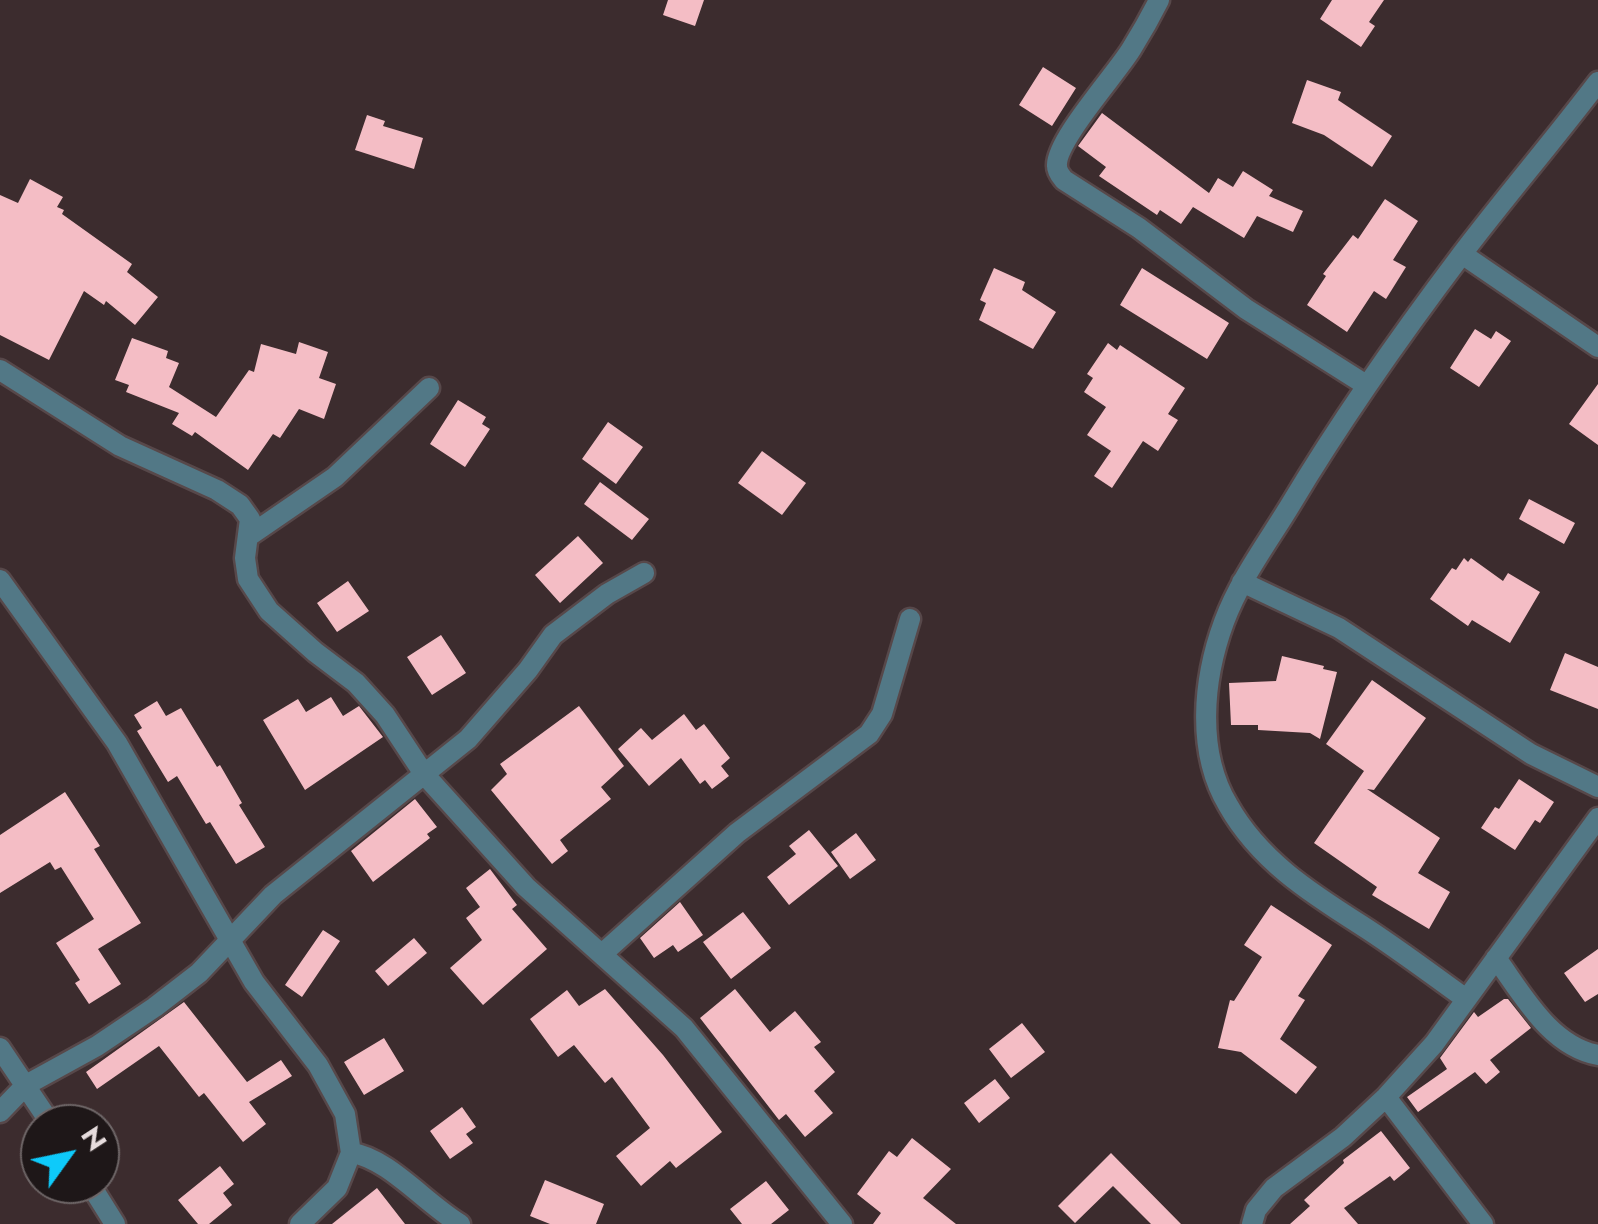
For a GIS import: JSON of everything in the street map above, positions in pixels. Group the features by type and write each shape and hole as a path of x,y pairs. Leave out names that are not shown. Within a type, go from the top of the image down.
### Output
{"street":[{"path":"1160,0 1131,51 1080,118 1059,156 1059,173 1222,292 1366,385"},
{"path":"1466,999 1286,875 1252,843 1213,774 1206,708 1213,657 1242,582 1338,423 1462,254 1598,82"},
{"path":"1462,254 1598,347"},
{"path":"0,370 120,446 218,490 240,505 250,519 245,558 248,579 282,625 356,682 385,714 424,774 526,887 684,1028 842,1224"},
{"path":"250,536 335,477 430,388"},
{"path":"0,1112 26,1085 74,1061 155,1008 231,942 273,895 468,739 553,635 644,573"},
{"path":"0,580 117,743 270,1008 333,1088 345,1114 351,1153 337,1188 300,1224"},
{"path":"1242,582 1340,628 1531,754 1598,787"},
{"path":"602,954 738,833 869,734 882,714 910,619"},
{"path":"1252,1224 1256,1210 1274,1188 1386,1098 1434,1044 1598,818"},
{"path":"1496,958 1537,1015 1561,1039 1585,1053 1598,1055"},
{"path":"0,1048 38,1104"},
{"path":"1386,1098 1483,1224"},
{"path":"351,1153 376,1159 460,1224"}],"building":[{"path":"668,0 704,0 695,26 663,15"},
{"path":"1332,0 1384,0 1369,22 1375,26 1361,47 1320,19"},
{"path":"1043,67 1076,88 1052,126 1019,105"},
{"path":"1307,80 1341,92 1338,100 1392,136 1372,167 1324,135 1292,123"},
{"path":"1102,113 1209,193 1218,178 1233,187 1243,171 1273,190 1269,196 1303,211 1293,232 1257,216 1244,238 1193,207 1181,224 1160,210 1157,215 1099,176 1106,167 1078,146"},
{"path":"367,115 385,121 383,126 423,138 414,169 355,150"},
{"path":"30,179 63,197 57,207 64,210 62,214 132,264 127,272 158,297 135,325 106,301 104,305 84,291 49,360 0,335 0,195 18,203"},
{"path":"1385,199 1418,221 1393,260 1406,267 1386,299 1374,291 1347,332 1307,305 1326,276 1323,274 1353,235 1358,239"},
{"path":"994,268 1025,282 1022,290 1056,312 1033,349 979,320 986,303 980,300"},
{"path":"1142,268 1229,323 1207,359 1120,305"},
{"path":"1475,329 1491,339 1496,331 1511,341 1479,387 1450,368"},
{"path":"132,338 168,351 166,358 179,363 169,387 216,417 249,370 254,372 261,344 296,354 299,342 328,352 319,378 336,384 324,419 299,409 280,438 273,434 248,470 195,432 192,436 172,424 179,413 126,392 129,385 115,380"},
{"path":"1108,343 1117,350 1120,345 1185,388 1168,414 1178,420 1158,451 1143,441 1112,488 1094,476 1111,451 1087,435 1106,407 1084,392 1093,378 1087,374"},
{"path":"1598,384 1598,445 1569,424"},
{"path":"458,400 486,417 482,424 490,429 465,467 430,444"},
{"path":"608,422 643,447 616,484 582,459"},
{"path":"762,451 806,483 782,515 738,483"},
{"path":"600,482 649,519 632,540 584,504"},
{"path":"1529,499 1575,523 1564,544 1519,519"},
{"path":"578,536 603,563 560,603 535,575"},
{"path":"1464,558 1468,562 1471,558 1503,581 1508,573 1540,592 1510,643 1472,620 1468,626 1430,599"},
{"path":"348,581 369,611 337,632 317,603"},
{"path":"441,635 466,673 432,695 407,657"},
{"path":"1565,653 1598,667 1598,709 1550,690"},
{"path":"1282,656 1337,672 1320,739 1310,733 1231,725 1229,683 1276,681"},
{"path":"1372,680 1426,718 1374,790 1367,789 1440,838 1418,873 1450,892 1429,929 1372,895 1377,887 1314,843 1364,771 1326,744"},
{"path":"331,697 343,716 359,706 383,737 305,790 263,720 298,699 306,712"},
{"path":"157,701 166,716 181,708 217,767 220,765 265,847 236,864 177,776 168,782 137,731 142,728 134,715"},
{"path":"579,706 624,766 601,787 611,799 560,840 568,851 552,864 491,790 507,774 500,764"},
{"path":"684,714 696,730 704,724 730,758 721,766 729,776 712,789 705,780 700,784 681,758 649,786 618,749 641,728 652,740"},
{"path":"1519,779 1554,802 1540,823 1535,820 1515,850 1481,828"},
{"path":"65,792 100,846 94,849 141,923 98,949 121,984 89,1004 75,983 80,980 56,943 94,919 61,867 55,870 50,862 0,893 0,835"},
{"path":"415,799 437,827 427,834 430,838 373,882 351,851"},
{"path":"809,830 838,866 789,905 767,877 796,854 789,846"},
{"path":"856,833 876,860 850,879 831,852"},
{"path":"490,869 517,905 512,909 547,949 483,1005 450,968 482,940 466,918 480,907 466,888"},
{"path":"680,902 703,935 678,952 673,945 654,958 640,938"},
{"path":"1271,905 1332,945 1298,996 1305,1000 1280,1039 1317,1067 1296,1094 1241,1052 1218,1048 1230,1000 1234,1001 1262,957 1244,945"},
{"path":"743,912 771,948 731,979 703,942"},
{"path":"323,930 340,941 302,997 285,985"},
{"path":"414,938 427,953 388,986 375,971"},
{"path":"1598,949 1598,994 1585,1002 1564,973"},
{"path":"605,989 663,1055 722,1132 676,1168 670,1161 641,1186 616,1156 650,1128 612,1077 605,1083 574,1045 558,1057 530,1019 567,990 579,1006"},
{"path":"735,989 770,1032 795,1011 821,1042 814,1047 835,1072 814,1091 833,1113 805,1137 786,1114 779,1120 700,1018"},
{"path":"1504,999 1531,1028 1490,1060 1500,1072 1486,1084 1475,1072 1418,1112 1407,1097 1447,1069 1440,1058 1474,1012 1478,1017"},
{"path":"184,1002 247,1082 281,1060 292,1076 249,1102 266,1124 243,1142 204,1093 199,1097 159,1046 97,1089 86,1072"},
{"path":"1022,1023 1045,1052 1011,1078 989,1049"},
{"path":"384,1038 404,1071 364,1095 344,1062"},
{"path":"995,1079 1010,1098 979,1123 964,1103"},
{"path":"462,1107 476,1127 466,1134 473,1143 450,1159 430,1131"},
{"path":"1381,1131 1410,1168 1394,1181 1390,1176 1344,1208 1358,1224 1290,1224 1310,1206 1304,1200 1343,1160"},
{"path":"912,1138 951,1169 923,1198 956,1224 873,1224 881,1213 857,1194 889,1151 897,1157"},
{"path":"1111,1153 1181,1224 1151,1224 1113,1186 1075,1223 1058,1206"},
{"path":"220,1166 234,1184 223,1193 232,1205 209,1224 198,1224 178,1200"},
{"path":"545,1180 604,1204 596,1224 550,1224 530,1216"},
{"path":"766,1181 789,1210 771,1224 742,1224 730,1209"},
{"path":"377,1188 405,1224 332,1224"}]}
